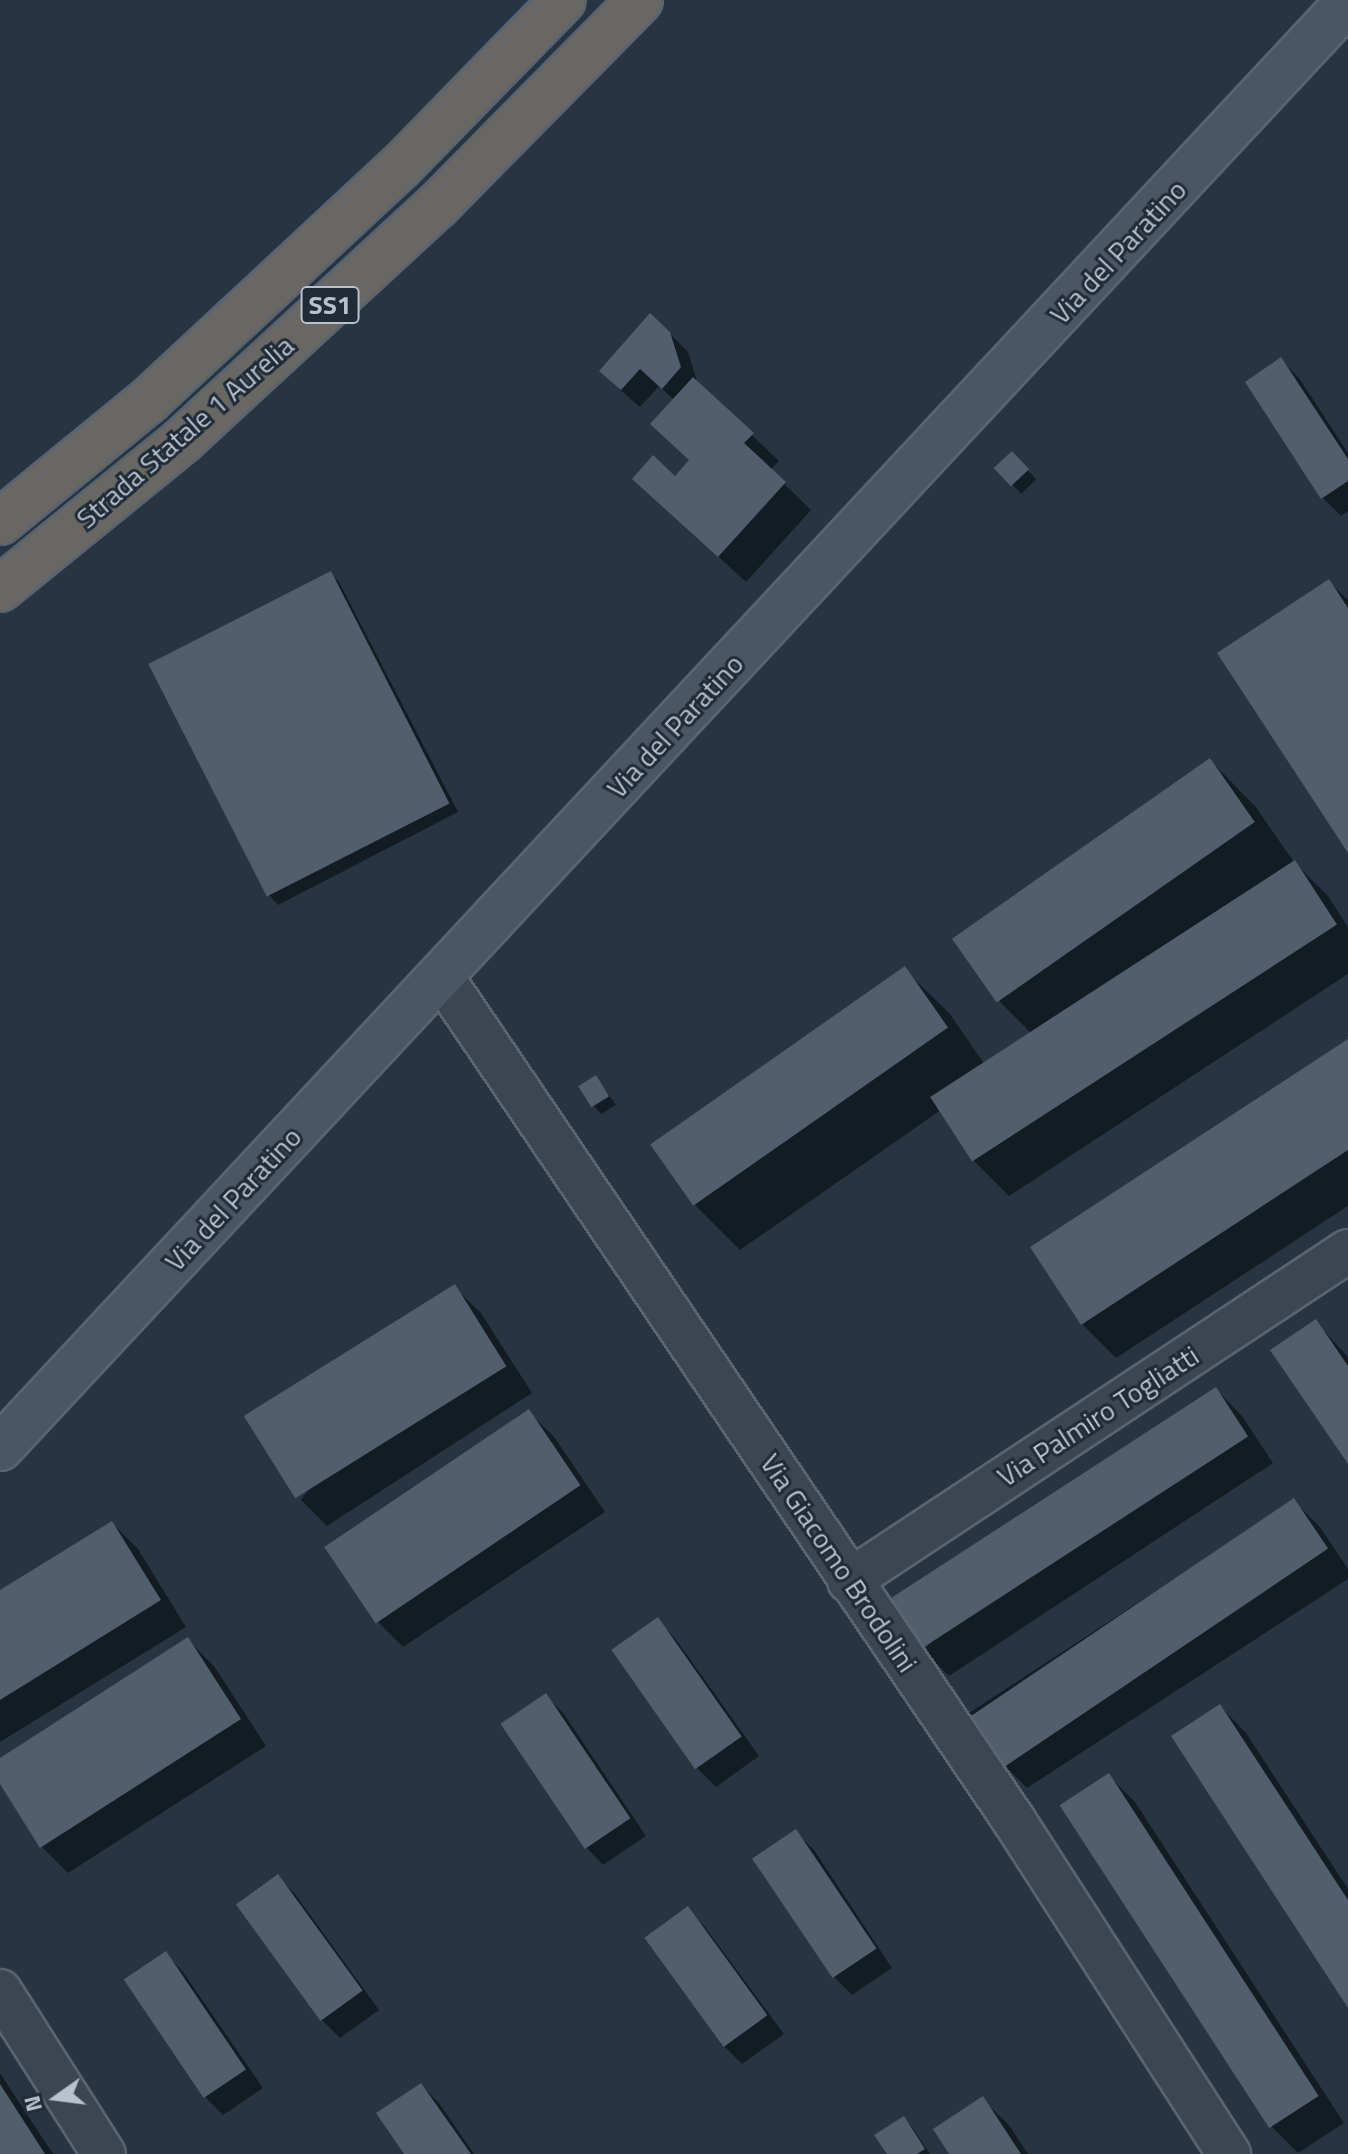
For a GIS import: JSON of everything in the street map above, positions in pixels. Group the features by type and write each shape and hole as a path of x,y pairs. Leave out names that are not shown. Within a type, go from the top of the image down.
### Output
{"highway":[{"name":"Strada Statale 1 Aurelia","path":"0,522 149,400 400,167 563,0"},
{"name":"Strada Statale 1 Aurelia","path":"0,589 182,441 437,206 640,0"}],"main road":[{"name":"Via del Paratino","path":"0,1448 1348,2"}],"street":[{"name":"Via Giacomo Brodolini","path":"441,976 1015,1822 1229,2154"},
{"name":"Via Palmiro Togliatti","path":"849,1581 1348,1251"},
{"path":"0,1991 104,2154"}],"building":[{"path":"650,313 670,332 681,367 662,389 640,369 621,390 599,371"},
{"path":"1281,357 1348,459 1348,481 1321,499 1245,382"},
{"path":"693,377 754,433 744,443 786,482 718,557 632,479 653,455 675,476 689,460 650,424"},
{"path":"1012,451 1029,469 1011,486 994,468"},
{"path":"331,571 449,804 267,897 148,664"},
{"path":"1329,579 1348,608 1348,853 1217,653"},
{"path":"1210,758 1255,822 997,1003 952,939"},
{"path":"1295,860 1337,925 972,1161 930,1097"},
{"path":"905,966 948,1027 693,1206 650,1144"},
{"path":"1348,1039 1348,1150 1081,1325 1030,1247"},
{"path":"596,1075 609,1096 591,1107 578,1086"},
{"path":"455,1284 506,1366 295,1498 244,1416"},
{"path":"1316,1319 1348,1366 1348,1464 1270,1350"},
{"path":"1216,1387 1248,1436 919,1650 887,1600"},
{"path":"529,1409 580,1485 376,1623 324,1547"},
{"path":"1294,1498 1328,1549 1003,1768 969,1717"},
{"path":"112,1521 161,1600 0,1700 0,1590"},
{"path":"658,1617 742,1737 695,1769 611,1650"},
{"path":"188,1637 241,1719 40,1848 0,1784 0,1758"},
{"path":"546,1693 630,1818 585,1849 500,1724"},
{"path":"1220,1704 1348,1900 1348,2008 1171,1736"},
{"path":"1109,1773 1319,2096 1269,2128 1060,1805"},
{"path":"796,1829 877,1948 833,1978 752,1859"},
{"path":"278,1874 363,1990 321,2021 236,1905"},
{"path":"688,1906 767,2015 724,2047 644,1938"},
{"path":"166,1951 246,2070 204,2098 124,1980"},
{"path":"421,2083 471,2154 404,2154 376,2113"},
{"path":"0,2084 45,2154 0,2154"},
{"path":"983,2096 1021,2154 949,2154 933,2129"},
{"path":"904,2116 925,2149 917,2154 887,2154 874,2135"}]}
